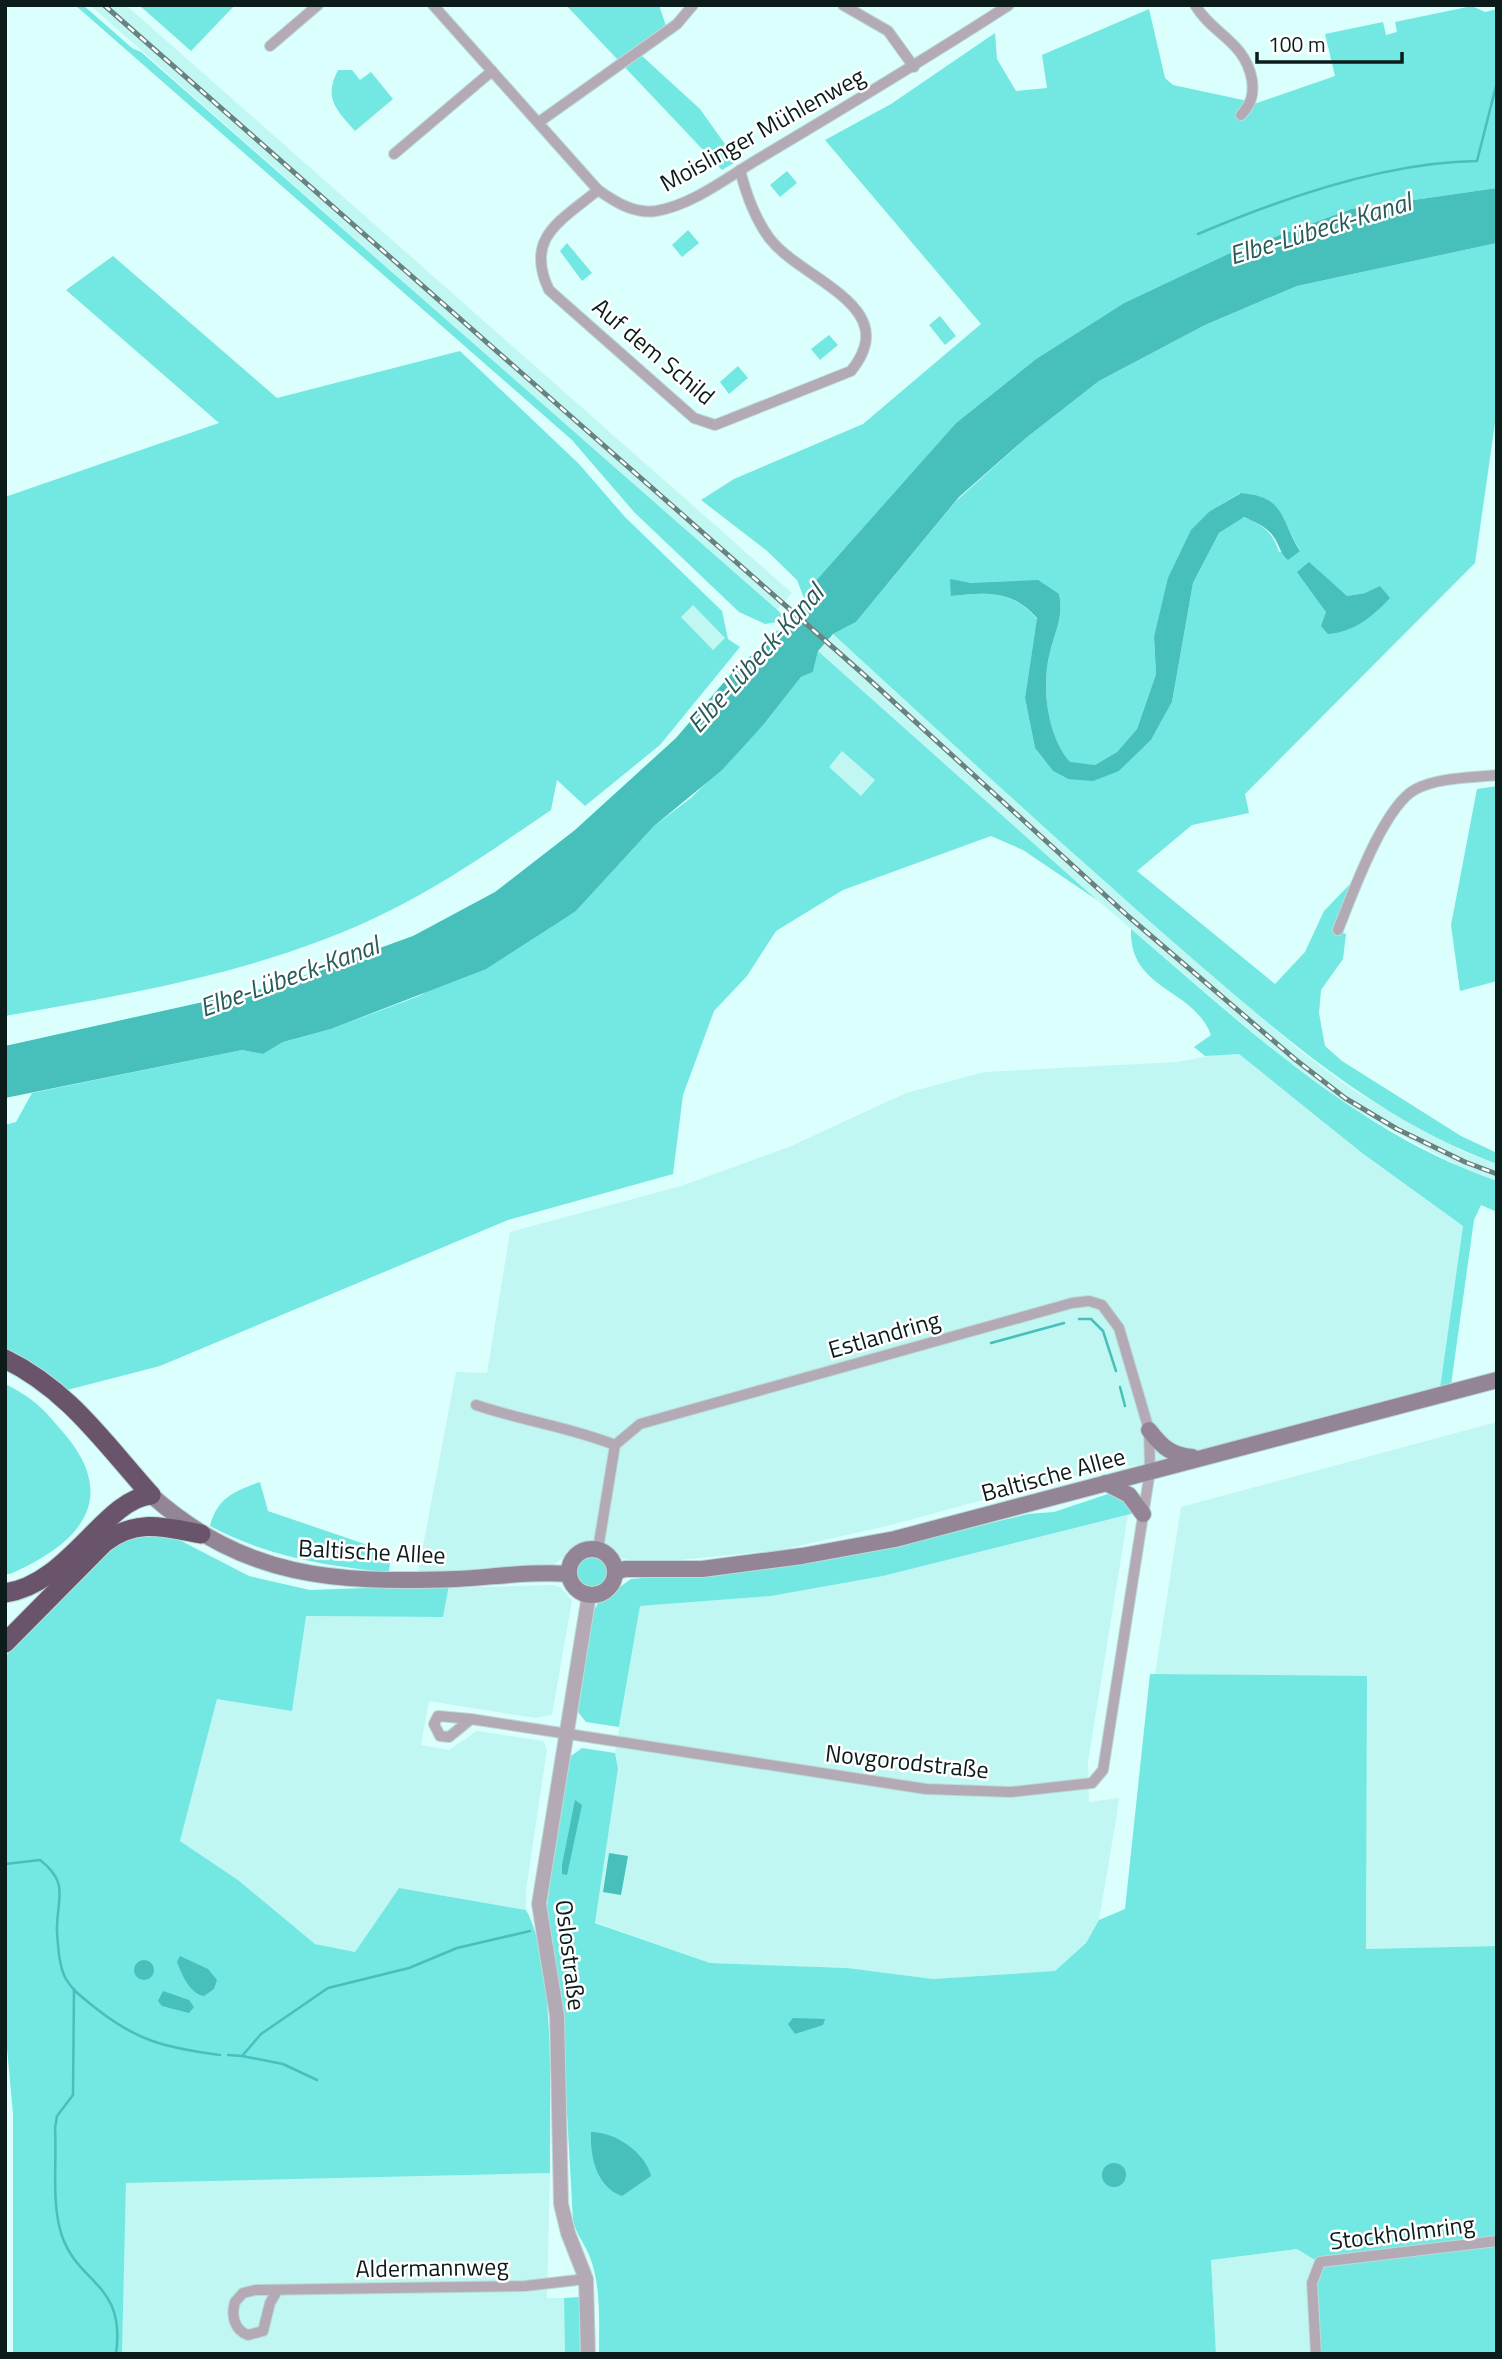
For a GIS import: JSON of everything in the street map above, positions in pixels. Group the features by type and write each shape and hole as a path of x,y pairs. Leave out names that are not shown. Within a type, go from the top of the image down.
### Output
{"highway":[{"path":"5,1359 34,1374 68,1401 151,1495 130,1502 53,1573 27,1588 5,1593"},
{"path":"5,1643 104,1543 120,1532 143,1525 201,1534"}],"main road":[{"name":"Baltische Allee","path":"615,1573 625,1569 702,1569 802,1556 895,1539 1497,1380"},
{"path":"1149,1430 1160,1445 1176,1455 1202,1458"},
{"path":"1106,1483 1129,1495 1143,1514"},
{"name":"Baltische Allee","path":"151,1495 201,1534 237,1552 298,1573 414,1580 569,1574"},
{"path":"588,1549 598,1549 611,1559 615,1573 606,1590 589,1595 574,1587 569,1574 575,1556 588,1549"}],"street":[{"path":"270,46 318,5"},
{"name":"Moislinger Mühlenweg","path":"433,5 598,190 618,204 654,211 686,201 740,170 914,67 1009,5"},
{"path":"539,122 677,24 693,5"},
{"path":"843,5 888,32 914,67"},
{"path":"1195,5 1249,64 1253,90 1249,107 1241,115"},
{"path":"394,154 492,71"},
{"name":"Auf dem Schild","path":"598,190 547,233 539,255 540,271 549,290 694,418 715,425 851,371 862,358 867,340 864,320 851,303 788,257 771,240 754,213 740,170"},
{"path":"1338,930 1364,865 1399,803 1414,790 1427,784 1497,775"},
{"name":"Estlandring","path":"615,1445 640,1424 1089,1301 1102,1305 1119,1328 1149,1430 1150,1471"},
{"path":"476,1405 525,1421 579,1431 615,1445 598,1549"},
{"name":"Novgorodstraße","path":"471,1719 926,1789 1011,1792 1092,1783 1103,1770 1150,1471"},
{"name":"Oslostraße","path":"588,2354 586,2279 568,2233 561,2204 557,2016 539,1904 589,1595"},
{"name":"Stockholmring","path":"1316,2354 1312,2283 1320,2262 1497,2241"},
{"name":"Aldermannweg","path":"277,2291 270,2303 263,2331 248,2335 239,2330 233,2312 238,2297 256,2290 525,2286 586,2279"}],"shaded area":[{"path":"75,5 83,5 132,48 141,52 783,615 783,621 765,624 739,612 634,512 572,440"},
{"path":"90,5 126,5 792,593 776,611"},
{"path":"139,5 235,5 191,51"},
{"path":"566,5 659,5 666,26 641,55 700,109 737,161 722,170"},
{"path":"1472,6 1485,12 1497,9 1497,188 1351,209 1228,254 1124,303 1036,359 956,423 813,584 807,606 797,580 766,550 701,500 734,479 863,424 981,324 825,140 891,104 995,33 997,59 1016,91 1047,88 1042,55 1149,9 1165,78 1173,85 1257,103 1335,76 1325,34 1383,22 1386,35 1397,32 1395,22"},
{"path":"338,70 352,70 360,80 371,72 393,99 355,131 338,110 332,97"},
{"path":"787,171 797,183 780,197 770,185"},
{"path":"688,230 699,243 682,257 672,245"},
{"path":"567,243 592,273 582,281 560,251"},
{"path":"1497,243 1497,409 1475,563 1245,794 1249,813 1192,825 1137,871 1275,984 1305,952 1324,911 1350,884 1333,929 1346,934 1343,959 1321,990 1319,1013 1325,1046 1342,1061 1461,1136 1497,1153 1497,1164 1407,1121 1324,1067 1285,1037 1128,902 833,634 856,622 956,501 1026,438 1099,381 1205,325 1297,286","holes":["1240,493 1255,495 1274,505 1280,511 1300,550 1279,552 1274,539 1266,530 1243,517 1219,533 1193,583 1172,702 1151,740 1119,771 1068,779 1053,771 1035,748 1025,698 1037,619 1018,603 998,595 951,596 951,580 1059,594 1060,617 1050,652 1046,680 1051,725 1062,752 1070,763 1095,765 1117,752 1137,729 1156,674 1154,637 1210,511","1308,563 1347,596 1380,587 1322,626 1326,612"]},
{"path":"113,256 277,398 460,351 579,464 625,517 722,611 728,639 740,647 660,745 585,806 557,780 551,810 451,876 389,911 343,932 249,965 152,988 5,1016 5,497 219,423 66,290","holes":["693,605 725,638 713,650 681,617"]},
{"path":"940,316 956,336 945,345 929,325"},
{"path":"829,335 838,345 820,360 811,349"},
{"path":"738,366 748,378 729,394 720,382"},
{"path":"693,604 726,638 713,650 681,617"},
{"path":"833,634 1112,888 1299,1050 1351,1089 1464,1152 1497,1164 1497,1181 1466,1170 1345,1105 1297,1070 1097,900 818,651"},
{"path":"818,651 1097,900 1023,850 991,836 843,890 776,931 747,976 714,1011 683,1095 673,1174 508,1220 160,1366 67,1390 5,1353 5,1125 16,1122 32,1093 242,1050 263,1054 283,1042 331,1029 419,996 576,911 654,826 692,797 764,724 801,677 813,672","holes":["842,751 875,780 861,796 829,767"]},
{"path":"843,750 875,780 861,796 828,767"},
{"path":"1497,786 1497,981 1460,991 1451,925 1477,789"},
{"path":"1131,929 1259,1038 1348,1105 1445,1160 1497,1181 1497,1212 1481,1205 1474,1220 1451,1385 1440,1388 1463,1226 1362,1153 1239,1054 1205,1056 1194,1047 1211,1035 1191,1007 1151,977 1140,965 1133,949"},
{"path":"1225,1053 1239,1054 1362,1153 1463,1226 1440,1388 1184,1457 1068,1477 891,1525 780,1550 649,1563 623,1559 611,1547 585,1542 553,1565 418,1572 456,1372 487,1373 510,1232 681,1186 789,1147 906,1093 984,1072 1177,1062"},
{"path":"5,1384 23,1394 49,1416 80,1455 89,1478 90,1498 84,1517 73,1534 56,1549 10,1574 5,1574"},
{"path":"1497,1422 1497,1946 1366,1949 1367,1677 1155,1674 1181,1507"},
{"path":"260,1482 268,1511 391,1553 389,1573 276,1553 210,1526 222,1502 242,1489"},
{"path":"1111,1493 1120,1494 1135,1513 883,1576 771,1596 640,1606 619,1727 586,1722 578,1712 594,1610 599,1602 631,1579 767,1568 917,1541 1028,1514 1054,1512"},
{"path":"1128,1515 1088,1762 1089,1802 1119,1798 1116,1820 1099,1920 1086,1943 1055,1971 933,1979 847,1968 710,1963 595,1922 618,1769 615,1753 640,1606 771,1596 883,1576"},
{"path":"164,1532 249,1576 310,1590 449,1585 443,1617 306,1616 292,1711 217,1699 180,1841 238,1880 315,1944 355,1952 399,1888 526,1910 536,1934 547,2000 550,2173 126,2183 122,2354 13,2354 13,2114 5,2026 5,1658 16,1641 125,1535"},
{"path":"593,1553 606,1558 611,1571 606,1584 593,1589 580,1584 575,1571 580,1558"},
{"path":"560,1587 572,1600 552,1715 535,1718 429,1701 421,1745 449,1750 477,1731 543,1741 547,1750 526,1890 526,1910 399,1888 355,1952 349,1951 315,1944 238,1880 180,1841 217,1699 306,1616 443,1617 448,1588"},
{"path":"1150,1674 1367,1676 1366,1949 1497,1946 1497,2354 1316,2354 1312,2283 1320,2263 1297,2249 1211,2260 1216,2354 599,2354 596,2283 591,2260 573,2220 560,1990 547,1907 560,1805 571,1756 582,1748 615,1753 618,1769 595,1923 710,1963 847,1968 933,1979 1055,1971 1086,1943 1099,1920 1125,1909"},
{"path":"550,2173 547,2298 564,2298 565,2354 122,2354 126,2183"},
{"path":"1297,2249 1497,2354 1216,2354 1211,2260"},
{"path":"579,2297 580,2354 565,2354 564,2298"}],"water":[{"name":"Elbe-Lübeck-Kanal","path":"1497,188 1497,243 1297,286 1205,325 1099,381 1026,438 959,497 856,622 833,634 818,651 813,672 801,677 764,724 722,770 654,826 576,911 486,969 331,1029 283,1042 263,1054 242,1050 5,1098 5,1046 275,986 413,936 495,892 575,830 676,738 731,674 777,631 791,624 805,606 813,584 956,423 1036,359 1124,303 1228,254 1351,209"},
{"path":"1241,493 1256,495 1274,505 1300,551 1288,560 1270,533 1244,517 1219,533 1193,583 1172,702 1151,740 1119,771 1093,781 1068,779 1053,771 1035,748 1025,698 1037,618 1018,602 998,595 951,596 950,579 972,583 1038,580 1059,594 1060,617 1047,665 1046,680 1051,725 1070,762 1095,765 1117,752 1137,729 1156,674 1154,637 1168,578 1191,530 1210,511"},
{"path":"1309,562 1347,596 1365,593 1380,586 1390,598 1362,622 1346,630 1328,634 1321,626 1326,612 1297,572"},
{"path":"575,1800 582,1805 567,1875 562,1874 562,1865"},
{"path":"609,1853 628,1856 621,1895 603,1892"},
{"path":"180,1956 208,1969 217,1980 214,1989 204,1996 195,1992 179,1967 177,1962"},
{"path":"144,1960 151,1963 154,1970 151,1977 144,1980 137,1977 134,1970 137,1963"},
{"path":"163,1991 189,2000 194,2007 189,2013 162,2006 158,2001"},
{"path":"793,2018 825,2019 823,2025 795,2034 788,2024"},
{"path":"591,2132 610,2135 628,2145 648,2167 651,2176 622,2196 613,2192 596,2170"},
{"path":"1114,2163 1125,2170 1126,2175 1119,2186 1114,2187 1103,2180 1102,2175 1109,2164"}],"waterway":[{"path":"1198,234 1263,208 1370,175 1442,163 1477,161 1497,82"},
{"path":"1079,1319 1091,1319 1103,1331 1116,1371"},
{"path":"991,1343 1064,1323"},
{"path":"1120,1387 1125,1406"},
{"path":"5,1864 40,1860 56,1877 60,1893 57,1920 60,1963 66,1979 78,1994 109,2018 138,2035 167,2046 220,2055"},
{"path":"228,2055 242,2056 261,2034 328,1988 409,1968 457,1948 530,1931"},
{"path":"74,1989 73,2095 57,2116 55,2128 57,2210 62,2236 70,2252 108,2298 114,2312 116,2354"},
{"path":"242,2056 283,2064 317,2080"}],"railway":[{"path":"104,5 862,673 1129,917 1296,1060 1345,1098 1397,1129 1465,1162 1497,1174"}]}
